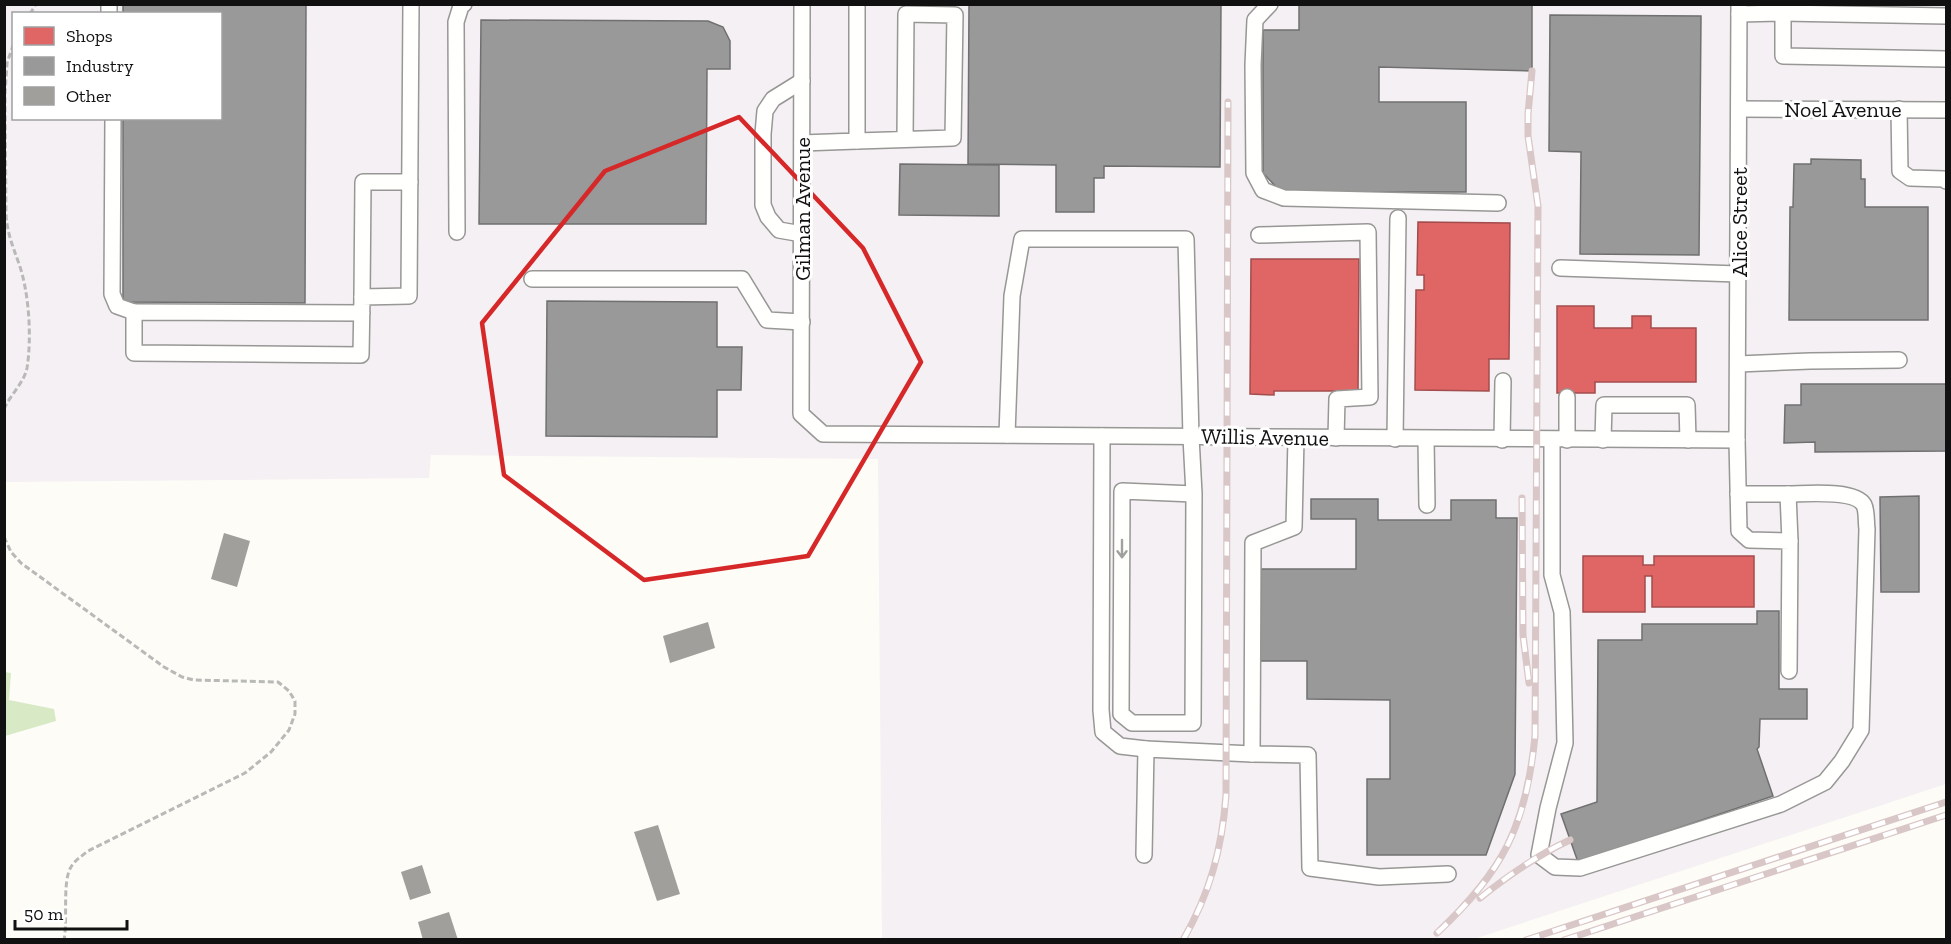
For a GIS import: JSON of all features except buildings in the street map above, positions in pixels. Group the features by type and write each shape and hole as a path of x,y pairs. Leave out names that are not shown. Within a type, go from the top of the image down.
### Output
{"street":[{"path":"362,297 409,296 411,4"},
{"path":"457,231 456,22 461,6 464,4"},
{"name":"Gilman Avenue","path":"801,414 802,4"},
{"path":"857,4 857,141"},
{"path":"1270,4 1255,20 1253,65 1254,173 1263,190 1284,198 1498,203"},
{"path":"1739,9 1947,16"},
{"name":"Alice Street","path":"1739,9 1737,440 1739,531 1749,540 1790,541"},
{"path":"1783,9 1783,56 1947,59"},
{"path":"802,143 953,138 955,15 906,14 906,139"},
{"path":"802,81 773,99 765,111 764,134 764,205 768,217 779,230 802,234"},
{"name":"Noel Avenue","path":"1739,109 1947,110"},
{"path":"1899,110 1900,171 1910,178 1947,181"},
{"path":"113,120 112,294 117,306 134,312 362,313"},
{"path":"134,312 134,353 361,355 363,182 410,182"},
{"path":"1395,438 1398,218"},
{"path":"1259,235 1368,231 1370,397 1337,399 1336,438"},
{"path":"1007,435 1012,296 1022,239 1186,239 1194,494 1194,723 1132,723 1121,714 1122,491 1194,494"},
{"path":"1560,268 1738,274"},
{"path":"532,279 742,279 768,320 802,322"},
{"path":"1738,364 1899,360"},
{"path":"1502,440 1503,381"},
{"path":"1567,397 1559,440 1552,575 1562,612 1565,743 1548,808 1539,855 1556,867 1580,868 1781,804 1824,782 1842,761 1861,730 1867,529 1864,505 1855,497 1818,493 1738,494"},
{"path":"1603,440 1604,405 1687,405 1688,440"},
{"name":"Willis Avenue","path":"801,414 823,434 1737,440"},
{"path":"1102,436 1101,710 1103,732 1120,746 1146,749 1308,754 1310,867 1379,877 1448,874"},
{"path":"1251,754 1252,543 1294,527 1296,438"},
{"path":"1426,439 1427,505"},
{"path":"1788,494 1789,671"},
{"path":"1144,855 1146,749"}],"path":[{"path":"4,409 26,370 28,344 27,299 19,262 7,233 6,216 5,94 7,63 12,49"},
{"path":"4,537 11,552 21,563 164,667 182,677 194,680 278,682 289,691 295,701 295,714 289,729 271,752 245,773 88,851 76,860 69,869 64,939"}],"highlighted area":[{"path":"739,117 863,248 921,362 808,556 644,580 504,475 482,323 605,171"}],"shaded area":[{"path":"4,5 1946,5 1946,784 1474,939 882,939 878,459 431,455 429,478 5,482"}],"green space":[{"path":"5,672 11,673 9,700 54,709 56,721 5,736"}],"railway":[{"path":"1437,933 1479,889 1507,845 1525,796 1535,736 1538,206 1528,136 1532,71"},
{"path":"1183,940 1201,905 1213,870 1218,852 1226,795 1228,102"},
{"path":"1522,498 1523,635 1529,683"},
{"path":"1526,940 1946,802"},
{"path":"1564,940 1946,815"},
{"path":"1480,898 1524,866 1570,840"}]}
